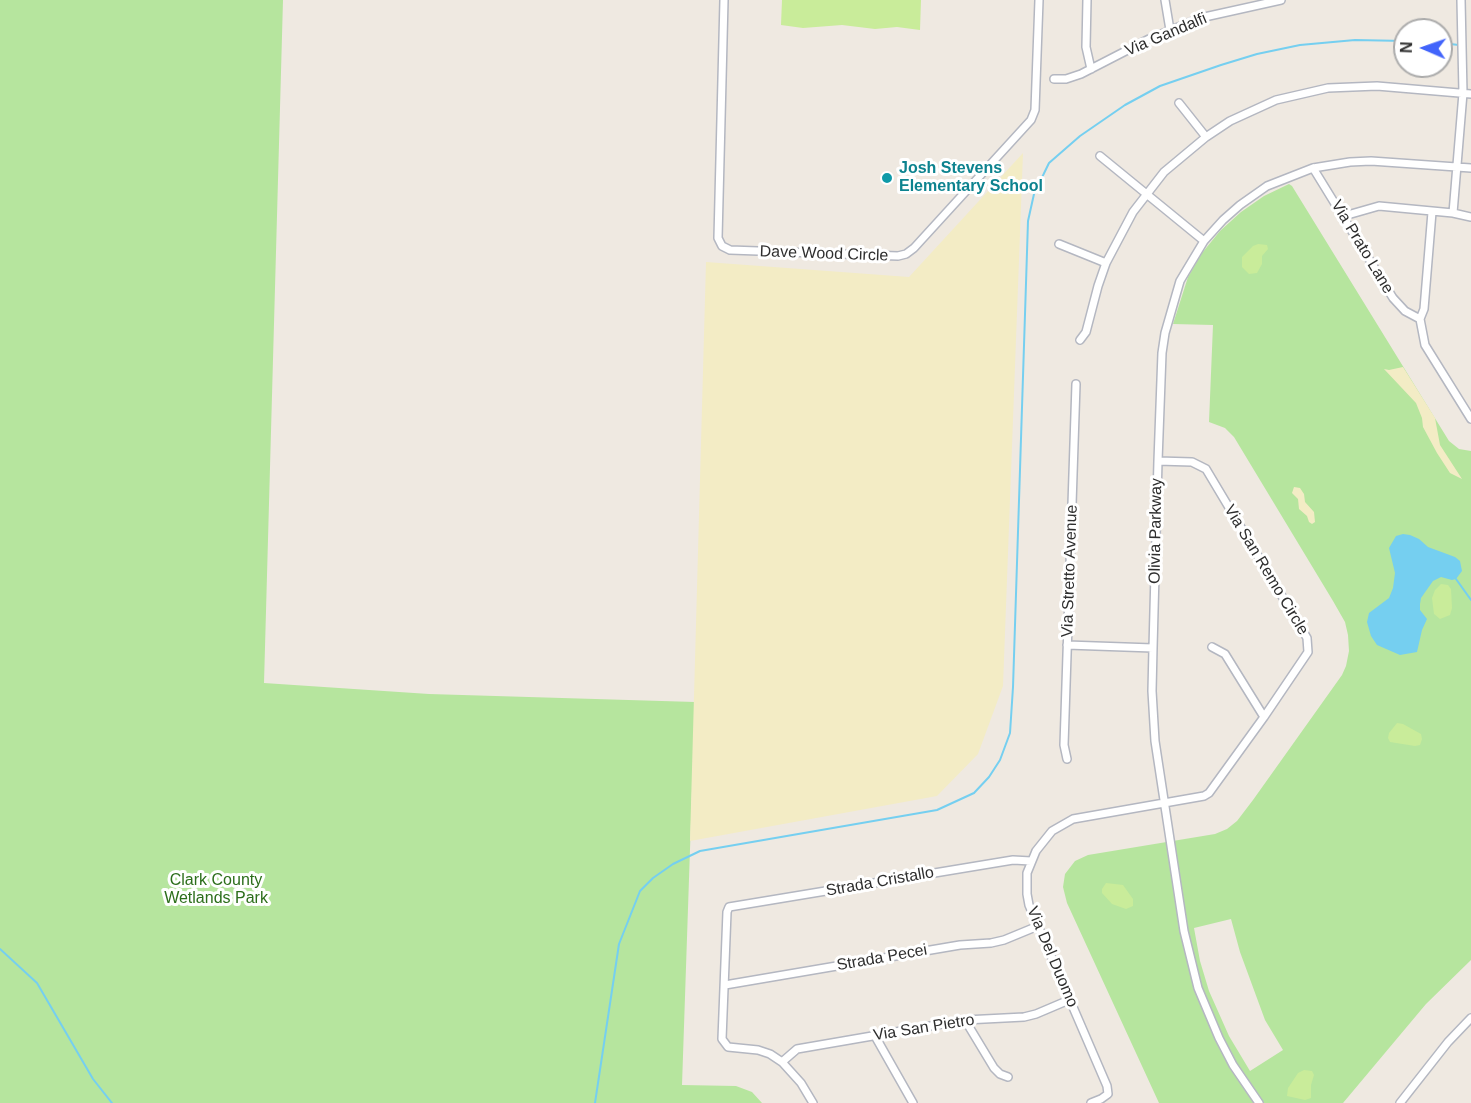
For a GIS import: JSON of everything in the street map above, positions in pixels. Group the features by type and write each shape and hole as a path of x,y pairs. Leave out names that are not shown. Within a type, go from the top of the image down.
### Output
{"street":[{"name":"Dave Wood Circle","path":"724,0 718,238 722,246 730,250 898,256 914,248 1031,120 1035,110 1039,0"},
{"path":"1087,0 1086,47 1091,69"},
{"path":"1165,0 1170,30"},
{"name":"Via Gandalfi","path":"1054,79 1066,79 1091,69 1170,30 1200,18 1246,3 1281,0"},
{"path":"1453,213 1462,93 1461,0"},
{"path":"1080,340 1086,332 1106,263 1121,232 1146,194 1164,172 1206,137 1230,121 1276,100 1328,88 1377,86 1471,93"},
{"path":"1179,103 1206,137"},
{"path":"1100,156 1204,240"},
{"name":"Olivia Parkway","path":"1259,1103 1233,1065 1198,988 1184,931 1153,722 1158,461 1162,353 1165,333 1180,281 1204,240 1222,220 1252,195 1284,178 1334,163 1371,161 1471,168"},
{"name":"Via Prato Lane","path":"1313,168 1393,298 1405,311 1420,319"},
{"path":"1344,216 1379,207 1453,213 1471,217"},
{"path":"1432,212 1424,309 1420,319 1425,345 1468,407 1471,419"},
{"path":"1059,244 1106,263"},
{"name":"Via Stretto Avenue","path":"1067,759 1064,746 1076,384"},
{"name":"Via San Remo Circle","path":"1158,461 1192,462 1206,469 1307,638 1308,652 1213,789 1204,796 1164,803"},
{"path":"1067,645 1153,648"},
{"path":"1212,647 1225,654 1264,717"},
{"name":"Via Del Duomo","path":"1090,1103 1108,1094 1107,1086 1038,926 1027,894 1027,873 1043,840 1063,824 1084,816 1164,803"},
{"name":"Strada Cristallo","path":"725,986 729,907 1013,860 1031,861"},
{"name":"Strada Pecei","path":"725,986 960,945 1004,940 1038,926"},
{"path":"725,986 722,1039 728,1047 758,1050 770,1054 797,1077 813,1103"},
{"name":"Via San Pietro","path":"782,1062 797,1049 965,1020 1024,1017 1070,1000"},
{"path":"1400,1103 1448,1042 1471,1018"},
{"path":"965,1020 994,1068 1008,1077"},
{"path":"875,1036 913,1103"}],"green space":[{"name":"Clark County Wetlands Park","path":"0,0 283,0 264,683 429,694 695,702 682,1085 736,1086 752,1092 762,1103 0,1103"},
{"path":"782,0 921,0 920,30 897,27 875,29 842,25 803,28 781,25"},
{"path":"1289,184 1292,186 1449,441 1459,449 1471,451 1471,960 1426,1004 1343,1103 1159,1103 1067,903 1063,887 1065,874 1075,861 1088,855 1215,834 1227,829 1237,821 1253,800 1342,675 1349,651 1345,622 1234,437 1225,428 1209,422 1213,325 1173,324 1188,277 1202,253 1220,231 1264,196","holes":["1231,919 1240,952 1265,1020 1283,1050 1250,1071 1229,1036 1209,991 1200,961 1194,928"]},
{"path":"1258,244 1267,245 1268,249 1262,256 1262,264 1257,273 1249,274 1242,267 1242,257"},
{"path":"1441,584 1448,585 1451,589 1452,608 1450,615 1440,619 1434,614 1432,598 1435,590"},
{"path":"1397,723 1421,734 1420,745 1390,742 1389,733"},
{"path":"1106,883 1123,885 1133,899 1133,906 1126,909 1112,904 1102,893"},
{"path":"1304,1070 1312,1071 1314,1075 1311,1098 1305,1100 1287,1096 1288,1088 1298,1073"}],"sand":[{"path":"1023,153 1003,686 978,754 937,796 690,841 706,262 909,277"},
{"path":"1403,367 1435,418 1440,445 1462,479 1450,473 1437,453 1423,427 1416,403 1384,369"},
{"path":"1294,487 1300,488 1305,502 1314,512 1315,522 1312,524 1299,509 1298,499 1292,493"}],"water":[{"path":"1410,535 1428,547 1455,557 1460,561 1462,571 1456,579 1441,577 1433,581 1421,598 1420,610 1427,619 1417,652 1400,655 1377,645 1371,636 1367,622 1369,613 1389,598 1395,573 1389,548 1396,536"}],"waterway":[{"path":"595,1103 619,944 640,891 653,878 673,864 700,851 937,810 974,793 989,777 1000,760 1010,733 1013,687 1028,221 1034,194 1049,163 1080,136 1125,105 1160,86 1257,54 1300,45 1355,40 1393,41"},
{"path":"1453,44 1459,45"},
{"path":"1456,579 1471,600"},
{"path":"0,949 37,983 93,1079 112,1103"}],"place":[{"name":"Josh Stevens Elementary School","path":"887,178"}]}
